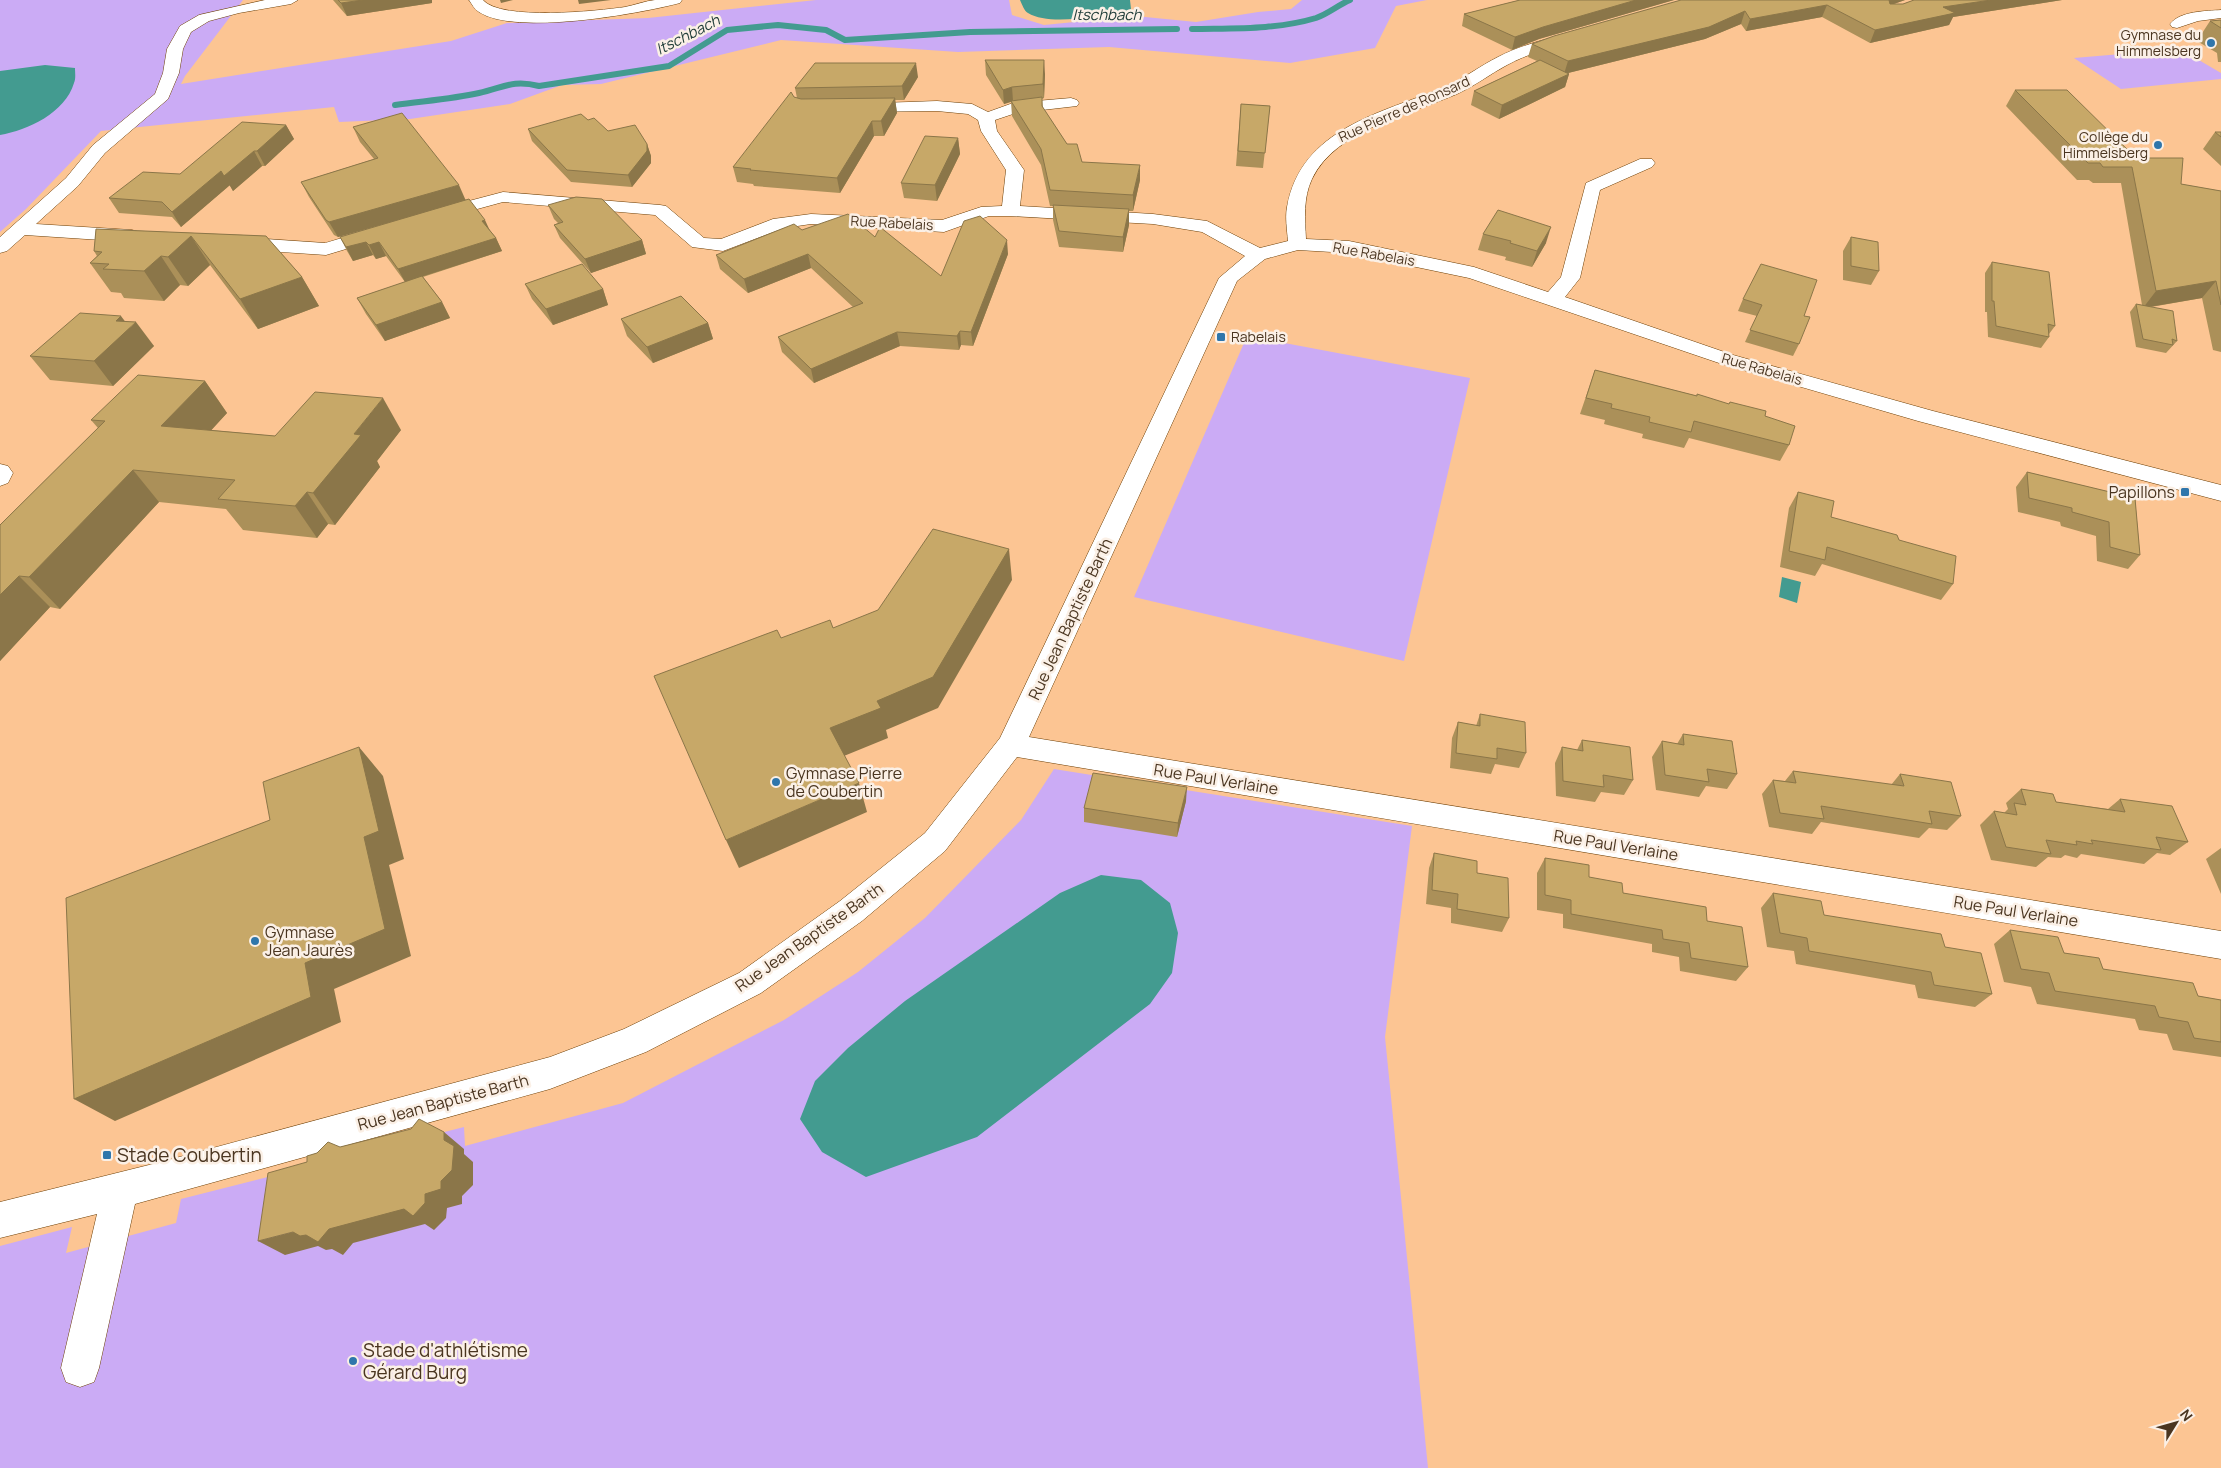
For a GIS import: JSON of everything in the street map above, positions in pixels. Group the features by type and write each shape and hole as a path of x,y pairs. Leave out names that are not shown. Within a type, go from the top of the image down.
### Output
{"street":[{"path":"0,247 72,182 99,149 162,96 171,73 175,50 185,29 204,18 291,0"},
{"path":"476,0 484,10 505,15 534,16 591,15 626,11 675,0"},
{"path":"2177,24 2195,17 2221,14"},
{"name":"Rue Pierre de Ronsard","path":"1297,244 1296,200 1308,167 1333,141 1375,119 1454,89 1508,58 1545,44 1580,35"},
{"path":"986,118 1013,108 1071,103"},
{"path":"842,107 946,107 972,109 986,118 989,131 1014,170 1010,211"},
{"path":"1554,299 1570,278 1592,187 1646,164"},
{"name":"Rue Rabelais","path":"421,220 503,197 650,209 660,210 699,243 723,245 780,223 810,219 944,226 987,211 1010,211 1153,219 1207,227 1258,255 1297,244 1349,247 1474,273 1726,359 1935,418 2221,493"},
{"path":"215,242 326,249 392,228"},
{"path":"22,229 151,237"},
{"name":"Rue Jean Baptiste Barth","path":"0,1220 120,1190 550,1073 634,1041 750,983 851,911 935,842 1011,745 1229,278 1258,255"},
{"path":"0,471 2,474 0,478"},
{"name":"Rue Paul Verlaine","path":"1011,745 2221,945"},
{"path":"80,1368 120,1190"}],"shaded area":[{"path":"0,0 243,0 185,76 181,84 451,41 507,23 648,18 816,0 1009,0 1012,15 1044,25 1135,16 1196,22 1258,12 1291,9 1302,0 1427,0 1396,6 1375,48 1290,63 1109,47 958,52 781,40 601,84 562,85 510,104 410,119 339,122 334,107 101,131 26,209 0,232"},
{"path":"2180,49 2221,73 2221,79 2121,89 2074,58"},
{"path":"1247,336 1470,378 1404,661 1134,597"},
{"path":"1054,769 1412,826 1385,1037 1428,1468 0,1468 0,1246 72,1227 66,1253 176,1223 181,1199 464,1127 465,1146 623,1103 784,1020 858,972 925,918 1021,820"}],"water":[{"path":"1020,0 1130,0 1131,9 1121,13 1060,20 1037,17 1028,13"},
{"path":"45,65 75,68 75,81 69,94 63,103 44,118 22,129 0,135 0,71"},
{"path":"1782,577 1801,582 1797,603 1779,597"},
{"path":"1101,875 1141,880 1170,903 1178,933 1172,973 1150,1004 977,1137 866,1177 822,1152 800,1119 815,1081 848,1048 905,1001 1060,893"}],"building":[{"path":"338,0 363,0 341,3"},
{"path":"1520,0 1636,0 1515,37 1464,14"},
{"path":"1681,0 1889,0 1890,4 1903,4 1914,0 1991,0 1943,7 1955,13 1875,30 1827,5 1750,19 1745,11 1709,27 1568,61 1532,44"},
{"path":"2221,20 2221,28 2210,21"},
{"path":"985,60 1044,60 1043,84 1012,87 1003,90"},
{"path":"1540,60 1569,74 1502,105 1474,91"},
{"path":"815,63 916,63 902,86 795,88"},
{"path":"2015,90 2067,90 2136,158 2183,158 2181,184 2221,191 2221,305 2216,281 2156,291 2132,167 2103,167 2100,163 2088,163"},
{"path":"791,92 794,97 801,99 895,98 881,121 872,121 837,178 733,167"},
{"path":"1042,97 1042,106 1067,144 1077,144 1082,162 1140,165 1133,195 1050,190 1041,149 1011,101"},
{"path":"1241,104 1270,106 1265,153 1238,151"},
{"path":"402,113 459,185 329,222 326,220 301,182 378,158 353,127"},
{"path":"581,114 588,120 594,118 608,131 635,125 647,144 647,151 628,175 567,170 528,129"},
{"path":"242,122 286,125 257,151 254,151 224,176 221,171 172,212 162,202 109,198 143,172 180,174"},
{"path":"925,136 958,138 935,185 901,183"},
{"path":"576,197 602,199 642,240 585,259 554,225 563,222 548,205"},
{"path":"469,199 485,220 482,221 496,238 398,269 379,242 369,245 366,242 346,247 340,237"},
{"path":"1053,205 1129,209 1123,237 1059,231"},
{"path":"1498,210 1551,227 1537,251 1510,243 1511,241 1483,234"},
{"path":"848,214 875,237 880,227 941,276 964,221 980,216 1007,240 971,332 960,331 957,336 897,332 811,369 778,337 863,303 808,254 744,279 716,255 794,224 802,230"},
{"path":"96,229 266,236 302,277 240,299 191,236 168,257 161,256 144,271 103,269 109,264 90,263 102,252 94,251"},
{"path":"1851,237 1878,242 1879,271 1851,266"},
{"path":"1992,262 2049,272 2055,326 2048,324 2049,337 1996,326 1994,301 1992,301"},
{"path":"582,264 603,289 546,309 525,284"},
{"path":"1761,264 1817,280 1804,316 1810,317 1799,344 1750,330 1762,305 1743,299"},
{"path":"422,276 442,302 376,325 357,298"},
{"path":"681,296 708,323 647,347 621,319"},
{"path":"2136,304 2173,311 2177,341 2172,339 2173,345 2143,339"},
{"path":"80,313 121,316 116,321 136,322 94,361 30,356"},
{"path":"1595,370 1697,396 1697,394 1729,404 1730,402 1766,411 1765,416 1795,426 1789,445 1694,421 1691,432 1649,422 1650,417 1611,408 1612,404 1586,398"},
{"path":"138,375 205,381 161,426 275,436 315,392 383,398 354,434 361,435 313,493 307,492 295,506 218,499 235,480 133,470 29,577 19,576 0,595 0,525 105,421 91,420"},
{"path":"2027,472 2135,498 2140,555 2110,547 2109,522 2072,512 2072,508 2029,498"},
{"path":"1798,492 1834,501 1831,517 1897,535 1899,540 1956,556 1953,584 1827,547 1825,560 1789,551"},
{"path":"933,529 1009,549 933,677 877,701 881,708 830,728 859,783 726,840 654,676 777,630 781,638 830,620 833,628 878,610"},
{"path":"1480,714 1525,722 1526,753 1497,748 1497,759 1456,753 1458,722 1480,726"},
{"path":"1683,734 1732,741 1737,774 1707,769 1709,782 1665,775 1662,741 1684,745"},
{"path":"1582,740 1630,747 1633,780 1603,775 1604,787 1563,781 1562,747 1583,751"},
{"name":"Gymnase Jean Jaurès","path":"359,747 379,831 364,837 385,929 305,963 311,997 74,1099 66,898 270,820 263,782"},
{"path":"1793,771 1904,786 1900,774 1951,782 1961,816 1929,811 1932,824 1821,806 1824,819 1780,813 1773,780 1796,783"},
{"path":"1093,773 1187,787 1178,823 1084,808"},
{"path":"2021,789 2053,794 2056,802 2125,812 2120,799 2172,806 2188,842 2156,837 2161,850 2091,840 2093,844 2076,841 2077,845 2046,840 2051,854 2006,847 1994,811 2017,815 2014,803 2026,805"},
{"path":"1434,853 1477,861 1477,873 1508,878 1509,918 1457,909 1458,894 1432,890"},
{"path":"1545,858 1589,865 1589,877 1622,883 1623,893 1706,907 1707,921 1742,927 1748,967 1691,958 1689,943 1663,939 1662,930 1571,914 1571,900 1545,895"},
{"path":"1773,893 1821,901 1824,915 1941,934 1945,947 1981,953 1992,994 1934,985 1931,972 1809,951 1807,938 1780,933"},
{"path":"2010,930 2058,937 2064,953 2099,958 2103,969 2193,983 2198,996 2221,1000 2221,1042 2194,1038 2188,1022 2159,1017 2155,1006 2055,991 2049,973 2021,969"},
{"path":"419,1119 444,1132 444,1140 454,1146 452,1170 441,1181 441,1189 425,1194 425,1203 413,1216 404,1209 329,1229 318,1242 306,1235 300,1236 293,1232 258,1241 268,1173 307,1162 307,1156 317,1153 328,1142 340,1147 411,1129"}],"waterway":[{"name":"Itschbach","path":"1192,29 1254,28 1286,25 1316,18 1350,0"},
{"name":"Itschbach","path":"395,105 469,95 514,84 522,83 539,86 669,66 727,30 778,25 826,30 845,40 970,32 1177,29"}],"place":[{"name":"Gymnase du Himmelsberg","path":"2211,43"},
{"name":"Collège du Himmelsberg","path":"2158,145"},
{"name":"Rabelais","path":"1221,337"},
{"name":"Papillons","path":"2185,492"},
{"name":"Gymnase Pierre de Coubertin","path":"776,782"},
{"name":"Gymnase Jean Jaurès","path":"255,941"},
{"name":"Stade Coubertin","path":"107,1155"},
{"name":"Stade d'athlétisme Gérard Burg","path":"353,1361"}]}
